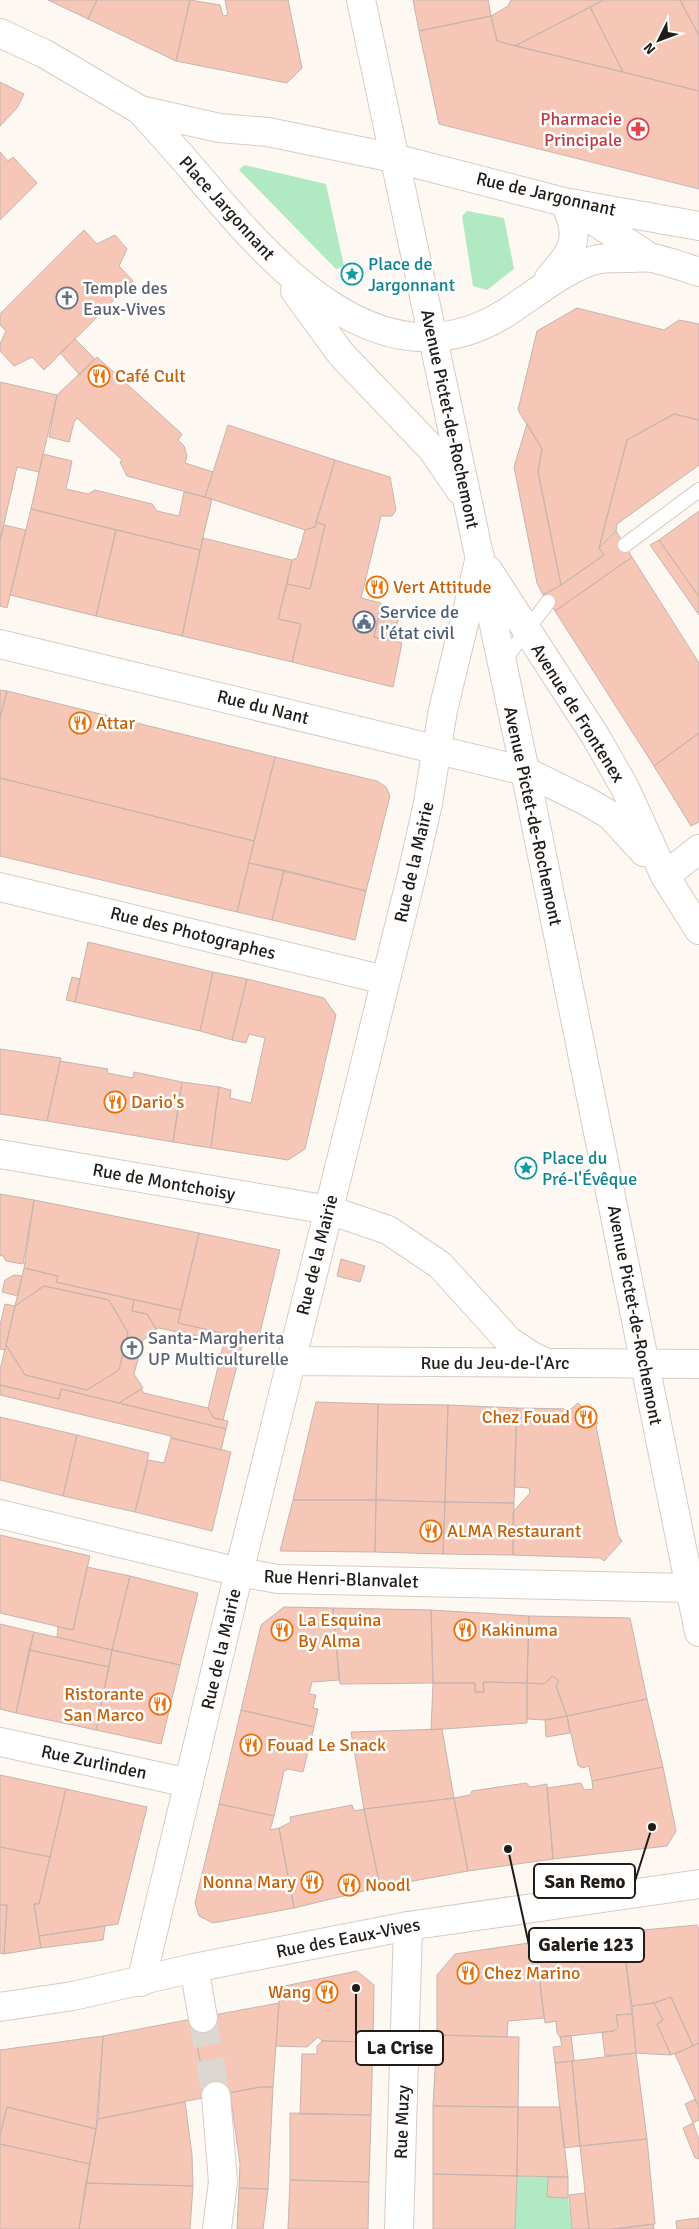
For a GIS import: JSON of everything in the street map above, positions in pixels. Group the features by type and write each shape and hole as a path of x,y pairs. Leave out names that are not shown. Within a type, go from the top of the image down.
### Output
{"street":[{"name":"Avenue Pictet-de-Rochemont","path":"361,0 525,772 699,1632"},
{"path":"0,33 45,54 140,110 219,128 268,132 394,158"},
{"name":"Place Jargonnant","path":"140,110 235,221 273,260 323,301 347,317 401,335 432,337"},
{"name":"Rue de Jargonnant","path":"394,158 564,202 699,226"},
{"path":"564,202 651,258 699,272"},
{"path":"532,297 566,260 572,246 575,233 573,218 564,202"},
{"path":"432,337 460,334 486,324 579,266 599,259 651,258"},
{"path":"273,260 341,354 432,449 453,478 469,507"},
{"name":"Avenue de Frontenex","path":"480,557 596,738 625,788 665,876 699,930"},
{"name":"Rue de la Mairie","path":"141,1982 239,1572 428,803 442,710 480,557"},
{"name":"Rue du Nant","path":"0,644 525,772"},
{"name":"Avenue de Frontenex","path":"525,772 588,802 610,815 665,876"},
{"path":"665,876 699,849"},
{"name":"Rue des Photographes","path":"0,887 385,980"},
{"name":"Rue de Montchoisy","path":"0,1154 328,1210"},
{"path":"328,1210 388,1230 422,1251 440,1265 508,1340 546,1363"},
{"name":"Rue du Jeu-de-l'Arc","path":"291,1361 699,1364"},
{"name":"Rue Henri-Blanvalet","path":"0,1514 239,1572 278,1579 690,1588"},
{"name":"Rue Zurlinden","path":"0,1742 189,1783"},
{"name":"Rue des Eaux-Vives","path":"0,2007 47,2001 141,1982 194,1968 408,1926 699,1884"},
{"name":"Rue Muzy","path":"399,2229 408,1926"},
{"path":"194,1968 203,2018"},
{"path":"216,2096 223,2182 217,2229"}],"lane":[{"path":"625,545 699,490"},
{"path":"502,663 548,602"}],"green space":[{"path":"244,165 326,184 344,266 336,269 239,170"},
{"path":"467,211 504,218 514,269 487,290 473,286 462,216"},
{"path":"517,2176 548,2177 547,2197 568,2198 572,2229 515,2229"}],"building":[{"path":"48,0 97,0 88,19"},
{"path":"97,0 190,0 176,61 88,19"},
{"path":"190,0 220,5 223,16 228,15 225,0 288,0 302,68 287,83 176,61"},
{"path":"413,0 488,0 491,16 419,31"},
{"path":"511,0 604,0 515,46 497,41 491,16 508,6"},
{"path":"604,0 680,0 699,36 699,91 623,72 590,7"},
{"path":"680,0 699,0 699,34 698,34"},
{"path":"590,7 623,72 515,46"},
{"path":"491,16 497,41 699,91 699,189 439,124 419,31"},
{"path":"0,82 24,94 17,108 0,126"},
{"path":"0,152 8,161 13,157 37,183 0,220"},
{"name":"Temple des Eaux-Vives","path":"84,230 97,244 115,235 127,249 119,266 133,281 44,370 32,357 14,366 0,351 0,344 6,331 0,325 0,314"},
{"path":"577,308 664,330 679,320 699,324 699,420 674,414 627,440 599,548 604,555 561,585 538,472 542,449 518,410 537,331"},
{"path":"75,339 95,359 80,375 60,353"},
{"path":"97,357 182,434 178,440 184,446 187,456 185,463 213,472 205,497 127,476 120,462 122,460 77,418 74,422 69,442 49,437 57,395"},
{"path":"0,382 57,395 39,472 17,467 0,541"},
{"path":"674,414 699,420 699,465 617,524 616,531 599,548 627,440"},
{"path":"527,424 542,449 538,472 561,585 543,595 537,583 514,467"},
{"path":"228,425 335,460 315,527 305,530 205,497"},
{"path":"43,454 72,461 66,489 88,494 95,490 152,504 157,511 179,516 184,492 212,499 200,550 31,509"},
{"path":"335,460 390,477 396,510 392,516 381,516 361,598 381,603 374,637 402,643 393,687 292,662 301,624 278,619 287,584 310,589 325,525 316,522"},
{"path":"31,509 116,530 96,616 10,595"},
{"path":"699,511 699,597 659,540"},
{"path":"316,522 325,525 310,589 287,584 292,560 297,558 305,530 315,527"},
{"path":"4,525 26,530 7,608 0,606 0,541"},
{"path":"116,530 200,550 182,636 96,616"},
{"path":"616,531 632,557 555,611 543,595 561,585 604,555 599,548"},
{"path":"203,538 292,560 278,619 301,624 292,662 182,636"},
{"path":"659,540 699,597 699,615 650,545"},
{"path":"632,557 699,663 699,733 654,766 555,611"},
{"path":"381,607 400,612 393,641 374,637"},
{"path":"0,690 7,691 0,718"},
{"path":"7,691 275,757 254,841 0,778 0,718"},
{"path":"699,733 699,822 691,826 654,766"},
{"path":"275,757 377,781 386,787 390,796 366,891 249,863"},
{"path":"0,778 254,841 237,912 0,856"},
{"path":"249,863 284,870 272,920 237,912"},
{"path":"284,870 366,891 355,940 272,920"},
{"path":"88,942 213,972 200,1031 75,1002"},
{"path":"213,972 247,979 232,1040 200,1031"},
{"path":"72,977 80,979 75,1002 66,1000"},
{"path":"247,979 324,998 336,1015 305,1149 288,1160 211,1148 219,1087 231,1090 230,1098 251,1103 265,1038 249,1034 246,1043 232,1040"},
{"path":"0,1049 61,1058 47,1121 0,1114"},
{"path":"60,1061 108,1069 107,1073 133,1078 134,1072 182,1082 173,1142 47,1121"},
{"path":"182,1082 219,1087 211,1148 173,1142"},
{"path":"0,1194 34,1200 23,1264 6,1261 2,1255 0,1256"},
{"path":"34,1200 199,1233 181,1310 56,1282 58,1276 24,1268"},
{"path":"199,1233 280,1250 258,1341 178,1323"},
{"path":"341,1259 365,1266 360,1282 337,1276"},
{"path":"24,1268 58,1276 56,1282 134,1300 132,1311 147,1314 157,1331 143,1340 134,1374 143,1388 119,1403 61,1389 59,1399 0,1385 0,1370 6,1345 25,1375 87,1390 119,1370 128,1333 109,1300 44,1286 15,1306"},
{"path":"14,1275 22,1276 18,1296 2,1292 5,1280"},
{"path":"44,1286 109,1300 128,1333 119,1370 87,1390 25,1375 6,1345 15,1306"},
{"path":"134,1300 181,1310 178,1323 235,1336 224,1342 159,1328 156,1329 147,1314 132,1311"},
{"path":"5,1304 15,1306 5,1350 0,1349 0,1325"},
{"path":"235,1336 244,1338 223,1420 214,1418 208,1408 224,1342"},
{"path":"0,1385 59,1399 61,1389 226,1429 221,1450 171,1438 171,1436 0,1395"},
{"path":"141,1389 144,1393 208,1408 214,1418 228,1421 226,1429 119,1403"},
{"path":"316,1402 378,1404 376,1500 293,1500"},
{"path":"578,1403 598,1422 596,1426 618,1535 622,1541 604,1561 600,1558 513,1555 513,1512 530,1493 529,1488 514,1487 517,1408 571,1409"},
{"path":"378,1404 448,1405 445,1502 376,1500"},
{"path":"448,1405 517,1408 514,1503 445,1502"},
{"path":"0,1417 77,1435 63,1496 0,1480"},
{"path":"77,1435 149,1453 135,1512 63,1496"},
{"path":"171,1438 231,1452 212,1531 135,1512 148,1460 164,1463"},
{"path":"293,1500 376,1500 375,1552 280,1551"},
{"path":"376,1500 445,1502 443,1554 375,1552"},
{"path":"445,1502 514,1503 513,1555 443,1554"},
{"path":"0,1535 90,1556 73,1630 0,1613"},
{"path":"87,1567 130,1576 112,1650 57,1637 58,1627 73,1630"},
{"path":"130,1576 198,1593 180,1665 112,1650"},
{"path":"284,1607 333,1608 339,1680 312,1682 309,1694 316,1695 313,1708 318,1709 314,1727 241,1710 261,1625"},
{"path":"333,1608 431,1610 433,1683 340,1684"},
{"path":"431,1610 529,1616 527,1683 483,1682 484,1692 475,1692 475,1683 433,1683"},
{"path":"529,1616 630,1618 647,1699 567,1716 556,1686 559,1681 553,1676 544,1684 527,1683"},
{"path":"0,1624 34,1632 16,1713 0,1709"},
{"path":"34,1632 112,1650 109,1667 29,1650"},
{"path":"29,1650 109,1667 96,1730 16,1713"},
{"path":"112,1650 180,1665 161,1744 96,1730"},
{"path":"553,1676 559,1681 556,1686 567,1716 545,1720 527,1719 527,1683 544,1684"},
{"path":"483,1682 527,1683 527,1723 431,1730 433,1683 475,1683 475,1692 484,1692"},
{"path":"647,1699 663,1767 592,1781 589,1766 582,1768 578,1765 567,1716"},
{"path":"241,1710 314,1727 303,1772 288,1769 284,1771 274,1816 219,1804"},
{"path":"567,1716 570,1733 546,1737 545,1720"},
{"path":"442,1729 454,1798 364,1809 351,1732"},
{"path":"663,1767 676,1831 667,1846 553,1859 547,1788 581,1783 584,1790 593,1789 592,1781"},
{"path":"0,1775 66,1789 50,1857 0,1847"},
{"path":"526,1783 531,1787 547,1784 553,1859 468,1871 454,1798 470,1795 472,1791"},
{"path":"66,1789 147,1807 118,1924 39,1936 34,1904 39,1904"},
{"path":"454,1798 468,1871 380,1887 364,1809"},
{"path":"219,1804 274,1816 270,1830 279,1828 294,1908 213,1923 199,1916 195,1903"},
{"path":"352,1805 354,1811 364,1809 380,1887 294,1908 279,1828 291,1822 290,1817"},
{"path":"0,1847 50,1857 39,1904 34,1904 41,1948 4,1954 7,1905 0,1905"},
{"path":"0,1905 7,1905 4,1954 0,1953"},
{"path":"697,1925 699,1929 699,2043 693,2046 671,1997 654,2003 632,2006 622,1932"},
{"path":"105,1926 103,1940 41,1948 39,1936"},
{"path":"622,1932 632,2014 616,2015 618,2027 614,2031 560,2037 557,2033 556,2021 545,2023 535,1942"},
{"path":"535,1942 544,2018 508,2021 507,2037 437,2035 437,1975 455,1954"},
{"path":"357,1971 374,1985 373,2042 322,2041 318,2037 307,2047 276,2046 280,1987"},
{"path":"671,1997 693,2046 671,2055 657,2024 663,2020 654,2003"},
{"path":"279,2003 273,2087 260,2087 207,2097 192,2019"},
{"path":"654,2003 663,2020 657,2024 671,2055 636,2053 632,2006"},
{"path":"632,2014 636,2053 605,2056 602,2032 614,2031 618,2027 616,2015"},
{"path":"192,2019 207,2097 98,2119 103,2036"},
{"path":"437,2035 519,2037 518,2107 433,2106"},
{"path":"571,2035 574,2061 555,2063 553,2047 562,2046 560,2037"},
{"path":"103,2036 96,2129 7,2107 0,2135 0,2050"},
{"path":"322,2041 373,2042 371,2115 300,2114 302,2054 317,2054 317,2046"},
{"path":"699,2043 699,2108 675,2054"},
{"path":"636,2053 647,2139 580,2146 572,2061"},
{"path":"572,2061 580,2146 564,2148 555,2063"},
{"path":"260,2087 273,2087 268,2189 239,2188 240,2164 230,2093"},
{"path":"695,2099 699,2108 699,2120 693,2123 685,2104"},
{"path":"185,2102 192,2155 193,2186 86,2183 98,2119"},
{"path":"433,2106 518,2107 517,2176 433,2174"},
{"path":"7,2107 96,2129 90,2164 0,2144 0,2135"},
{"path":"518,2107 560,2107 568,2177 517,2176"},
{"path":"290,2113 371,2115 369,2182 290,2180"},
{"path":"693,2123 699,2140 699,2159 695,2158 683,2128"},
{"path":"647,2139 655,2224 613,2229 589,2229 580,2146"},
{"path":"0,2144 90,2164 79,2229 0,2229"},
{"path":"433,2174 517,2176 515,2229 433,2229"},
{"path":"548,2177 568,2177 568,2198 547,2197"},
{"path":"290,2180 369,2182 368,2229 288,2229"},
{"path":"86,2183 193,2186 190,2229 79,2229"},
{"path":"239,2188 268,2189 263,2229 237,2229"},
{"path":"585,2193 589,2229 572,2229 569,2195"},
{"path":"699,2218 699,2229 677,2229 676,2221"},
{"path":"653,2224 654,2229 613,2229"}],"tunnel":[{"path":"203,2018 216,2096"}],"place":[{"name":"Pharmacie Principale","path":"638,129"},
{"name":"Place de Jargonnant","path":"352,274"},
{"name":"Temple des Eaux-Vives","path":"67,298"},
{"name":"Café Cult","path":"99,376"},
{"name":"Vert Attitude","path":"377,587"},
{"name":"Service de l’état civil","path":"364,622"},
{"name":"Attar","path":"80,723"},
{"name":"Dario's","path":"115,1102"},
{"name":"Place du Pré-l'Évêque","path":"526,1168"},
{"name":"Santa-Margherita UP Multiculturelle","path":"132,1348"},
{"name":"Chez Fouad","path":"586,1417"},
{"name":"ALMA Restaurant","path":"431,1531"},
{"name":"La Esquina By Alma","path":"282,1630"},
{"name":"Kakinuma","path":"465,1630"},
{"name":"Ristorante San Marco","path":"160,1704"},
{"name":"Fouad Le Snack","path":"251,1745"},
{"name":"San Remo","path":"652,1827"},
{"name":"Galerie 123","path":"508,1849"},
{"name":"Nonna Mary","path":"312,1882"},
{"name":"Noodl","path":"349,1885"},
{"name":"Chez Marino","path":"468,1973"},
{"name":"La Crise","path":"356,1988"},
{"name":"Wang","path":"327,1992"}]}
